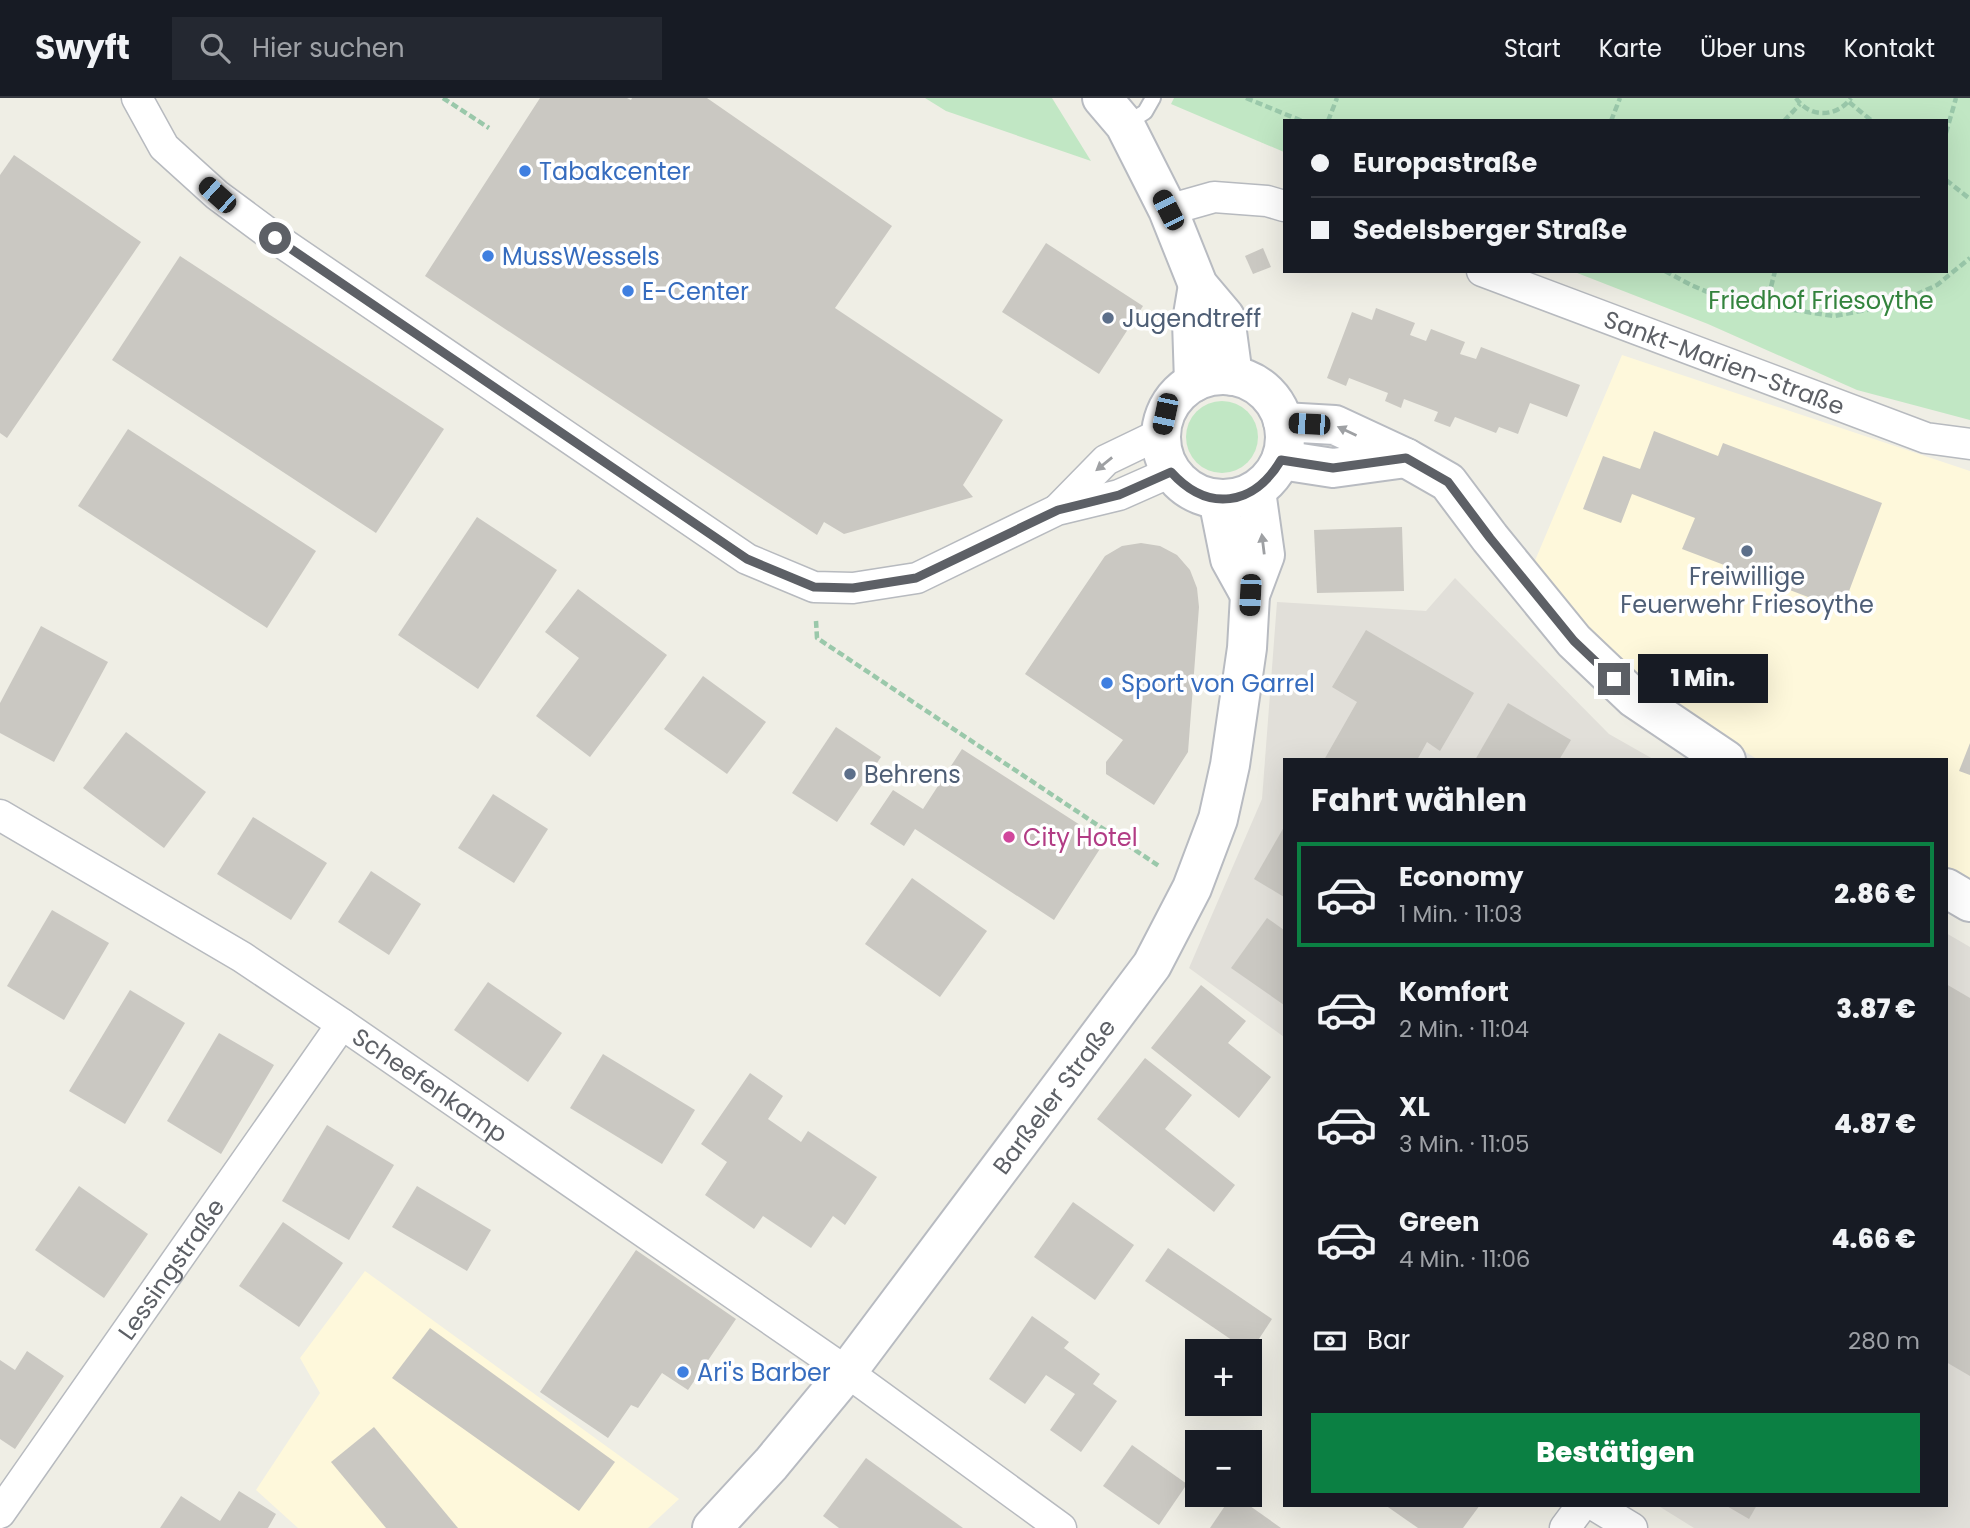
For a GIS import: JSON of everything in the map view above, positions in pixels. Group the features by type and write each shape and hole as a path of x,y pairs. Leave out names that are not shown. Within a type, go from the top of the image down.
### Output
{"street":[{"path":"137,98 164,147 217,195 275,238 747,559 814,587 853,588 916,578 1058,510 1119,495 1171,472"},
{"path":"1114,112 1168,210 1198,285 1226,317 1233,376"},
{"path":"1168,210 1214,197 1267,201 1283,206"},
{"name":"Sankt-Marien-Straße","path":"1487,273 1926,438 1970,444"},
{"path":"1194,382 1192,321 1198,285"},
{"path":"1212,376 1233,376 1250,381 1265,391 1276,405 1283,422 1281,460 1271,477 1256,491 1237,498 1200,496 1184,486 1171,472 1162,454 1160,434 1165,414 1177,396 1194,382 1212,376"},
{"path":"1283,422 1335,425 1406,458 1448,482 1490,538 1584,651 1634,698 1723,758"},
{"path":"1058,510 1106,460 1160,434"},
{"path":"1281,460 1333,468 1406,458"},
{"name":"Barßeler Straße","path":"712,1528 771,1464 847,1372 1152,965 1192,888 1217,820 1230,765 1247,648 1250,595 1265,555 1256,491"},
{"path":"1218,499 1230,559 1250,595"},
{"name":"Scheefenkamp","path":"0,815 242,957 342,1024 847,1372 1061,1528"},
{"path":"1948,889 1970,902"},
{"name":"Lessingstraße","path":"0,1513 342,1024"},
{"path":"1565,1528 1580,1507"},
{"path":"1597,1507 1632,1528"}],"lane":[{"path":"1114,112 1145,111 1153,98"}],"path":[{"path":"443,98 489,128"},
{"path":"1246,98 1297,119"},
{"path":"1329,119 1337,98"},
{"path":"1612,119 1620,98"},
{"path":"1796,98 1800,104 1819,114 1840,109 1850,100 1870,119"},
{"path":"1948,130 1956,98"},
{"path":"1786,119 1800,104"},
{"path":"1948,182 1970,199"},
{"path":"1669,273 1726,299 1834,316 1894,305 1937,285 1970,258"},
{"path":"1766,307 1774,273"},
{"path":"814,587 817,638 1192,888"}],"shaded area":[{"path":"1622,355 1970,471 1970,882 1948,869 1948,758 1755,758 1675,709 1601,648 1531,570"},
{"path":"1455,578 1609,734 1651,758 1283,758 1283,1036 1189,968 1262,799 1277,602 1426,611"},
{"path":"1948,934 1970,947 1970,1528 1694,1528 1660,1507 1948,1507"},
{"path":"365,1271 679,1499 648,1528 298,1528 256,1490 320,1393 300,1358"}],"green space":[{"path":"925,98 1052,98 1091,161 946,111"},
{"name":"Friedhof Friesoythe","path":"1174,98 1970,98 1970,420 1857,390 1708,324 1577,273 1948,273 1948,119 1283,119 1283,152 1171,104"},
{"path":"1229,401 1248,411 1256,423 1256,451 1248,463 1236,471 1215,473 1196,463 1188,451 1186,430 1196,411 1208,403"}],"building":[{"path":"540,98 707,98 892,226 835,308 1003,420 963,485 973,497 844,534 824,522 817,535 425,276"},
{"path":"14,155 141,242 7,438 0,433 0,175"},
{"path":"1046,243 1143,306 1099,374 1002,312"},
{"path":"1263,248 1271,267 1253,274 1245,256"},
{"path":"180,256 444,429 376,533 112,360"},
{"path":"1376,308 1415,323 1410,335 1426,341 1431,329 1465,342 1460,354 1476,359 1481,347 1580,385 1567,417 1530,403 1518,434 1499,427 1496,433 1455,417 1450,427 1434,421 1438,412 1404,399 1401,408 1385,401 1388,393 1349,378 1346,386 1327,378 1352,312 1372,320"},
{"path":"128,429 316,551 267,628 78,506"},
{"path":"1654,431 1718,456 1723,443 1882,503 1842,610 1682,549 1695,518 1632,494 1621,523 1583,509 1603,456 1640,469"},
{"path":"477,517 557,570 478,689 398,635"},
{"path":"1402,527 1404,591 1317,593 1314,530"},
{"path":"1141,543 1160,546 1177,555 1190,570 1197,588 1199,607 1188,752 1154,805 1106,774 1106,762 1123,740 1025,674 1105,556 1122,546"},
{"path":"578,589 667,655 590,757 536,716 579,658 545,632"},
{"path":"41,626 108,662 54,762 0,733 0,703"},
{"path":"1366,630 1474,693 1440,751 1427,742 1418,758 1325,758 1357,702 1332,687"},
{"path":"703,676 766,722 727,774 664,729"},
{"path":"1508,703 1571,740 1560,758 1476,758"},
{"path":"836,727 881,757 837,822 792,793"},
{"path":"126,732 206,792 164,848 83,788"},
{"path":"1970,743 1970,775 1959,771"},
{"path":"962,749 1105,841 1054,920 915,829 904,846 870,824 893,790 923,809"},
{"path":"493,794 548,829 514,883 458,848"},
{"path":"253,817 327,863 291,920 217,874"},
{"path":"1283,829 1283,896 1254,879"},
{"path":"371,871 421,904 389,955 338,922"},
{"path":"912,878 987,931 940,997 865,944"},
{"path":"52,910 109,943 64,1020 7,986"},
{"path":"1267,918 1283,929 1283,1004 1231,968"},
{"path":"488,982 562,1033 528,1082 454,1030"},
{"path":"1201,985 1246,1021 1228,1043 1271,1077 1239,1118 1151,1048"},
{"path":"1948,985 1970,998 1970,1376 1948,1363"},
{"path":"130,990 185,1023 125,1124 69,1091"},
{"path":"219,1033 274,1065 221,1154 167,1121"},
{"path":"603,1054 695,1110 662,1164 570,1108"},
{"path":"1145,1058 1192,1095 1165,1129 1235,1185 1214,1212 1097,1119"},
{"path":"750,1073 783,1096 768,1119 801,1142 808,1131 877,1177 845,1225 833,1216 811,1248 763,1216 754,1229 705,1195 727,1162 701,1144"},
{"path":"327,1125 394,1165 349,1240 282,1201"},
{"path":"79,1186 148,1234 104,1298 35,1250"},
{"path":"417,1186 491,1230 467,1271 392,1227"},
{"path":"1073,1202 1134,1245 1095,1300 1034,1257"},
{"path":"283,1222 343,1263 299,1327 239,1286"},
{"path":"1168,1248 1272,1319 1259,1339 1230,1339 1145,1281"},
{"path":"636,1250 736,1319 688,1390 662,1373 638,1408 631,1405 608,1438 540,1392"},
{"path":"1032,1316 1069,1342 1064,1348 1100,1374 1093,1384 1117,1401 1081,1452 1050,1430 1075,1394 1046,1375 1025,1404 989,1379"},
{"path":"430,1328 615,1462 579,1511 392,1378"},
{"path":"27,1351 64,1376 15,1449 0,1439 0,1360 15,1370"},
{"path":"374,1427 458,1528 386,1528 331,1462"},
{"path":"1132,1445 1185,1483 1185,1487 1159,1525 1103,1486"},
{"path":"866,1458 963,1528 839,1528 823,1516"},
{"path":"239,1491 276,1514 268,1528 160,1528 181,1496 220,1521"},
{"path":"1224,1507 1251,1507 1281,1528 1210,1528"},
{"path":"1388,1507 1479,1507 1463,1528 1418,1528"},
{"path":"1728,1507 1756,1507 1749,1519"}],"place":[{"name":"Tabakcenter","path":"525,171"},
{"name":"MussWessels","path":"488,256"},
{"name":"E-Center","path":"628,291"},
{"name":"Jugendtreff","path":"1108,318"},
{"name":"Freiwillige Feuerwehr Friesoythe","path":"1747,551"},
{"name":"Sport von Garrel","path":"1107,683"},
{"name":"Behrens","path":"850,774"},
{"name":"City Hotel","path":"1009,837"},
{"name":"Ari's Barber","path":"683,1372"}],"route":[{"path":"275,238 747,559 814,587 853,588 916,578 1058,510 1119,495 1171,472 1184,486 1200,496 1237,498 1256,491 1271,477 1281,460 1333,468 1406,458 1448,482 1574,641 1614,679"}]}
